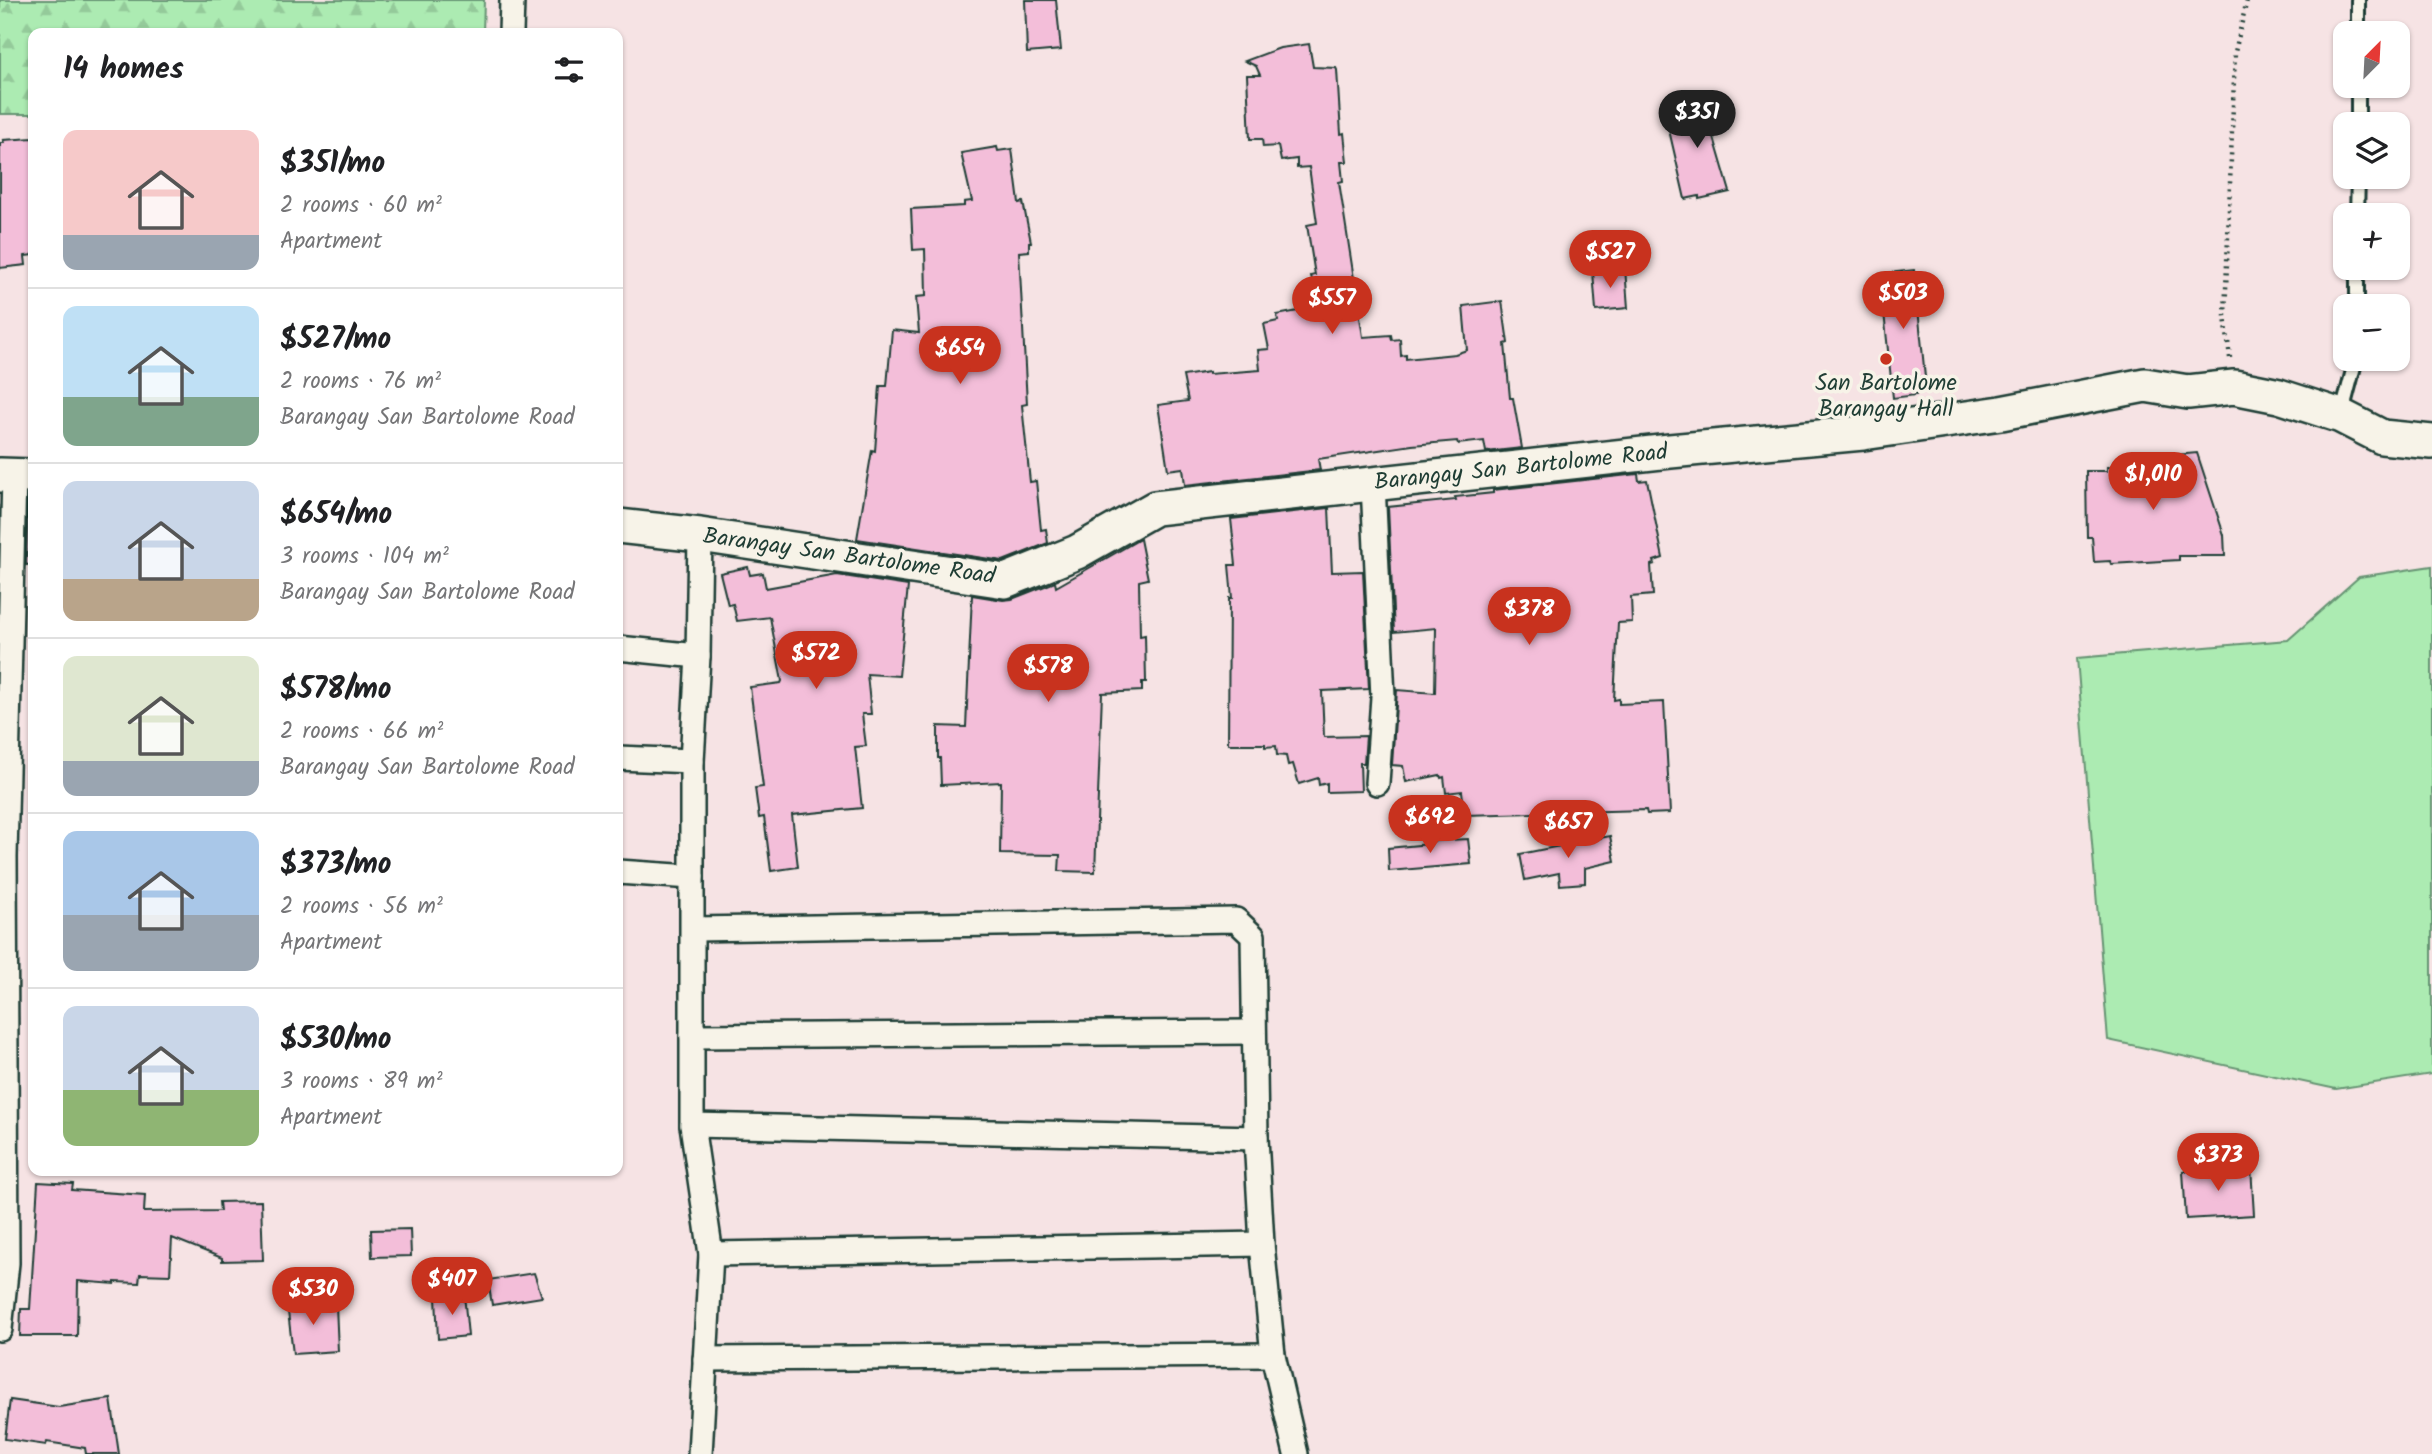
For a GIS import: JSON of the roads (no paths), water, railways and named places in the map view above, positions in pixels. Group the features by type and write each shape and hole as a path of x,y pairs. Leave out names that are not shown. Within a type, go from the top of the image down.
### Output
{"street":[{"path":"511,28 512,0"},
{"name":"Barangay San Bartolome Road","path":"623,527 700,535 1005,581 1077,552 1155,508 1670,451 1863,433 2001,413 2145,385 2188,392 2234,387 2279,396 2341,416 2382,437 2432,442"},
{"path":"0,1329 7,1263 5,857 16,475"},
{"path":"1373,484 1382,697 1377,783"},
{"path":"700,535 698,656 692,761 692,1125 712,1254 700,1454"},
{"path":"623,648 698,656"},
{"path":"623,758 692,761"},
{"path":"623,872 692,877"},
{"path":"694,929 1236,920 1253,936 1256,1138 1262,1244 1273,1355 1296,1454"},
{"path":"692,1036 1254,1032"},
{"path":"692,1125 1256,1138"},
{"path":"712,1254 1262,1244"},
{"path":"705,1359 1273,1355"}],"lane":[{"path":"2358,0 2358,21"},
{"path":"2341,416 2353,371"}],"place":[{"name":"San Bartolome Barangay Hall","path":"1886,359"}]}
